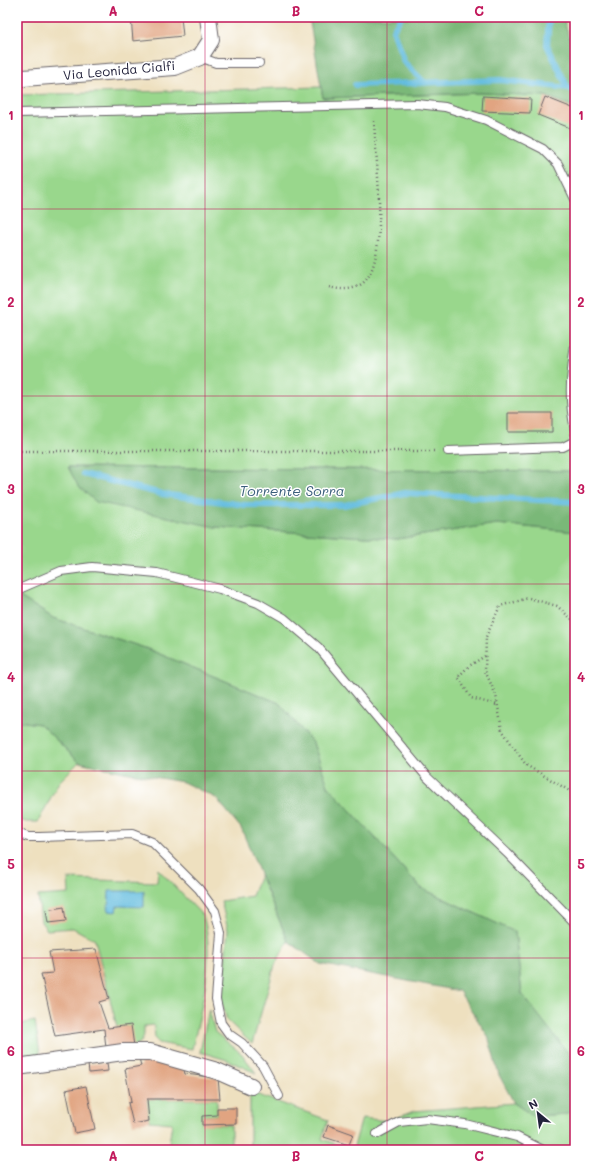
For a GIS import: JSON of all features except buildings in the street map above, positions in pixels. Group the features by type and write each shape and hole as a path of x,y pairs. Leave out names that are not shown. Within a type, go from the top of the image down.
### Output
{"street":[{"path":"200,57 211,40 208,17"},
{"name":"Via Leonida Cialfi","path":"17,76 23,78 175,67 200,57"},
{"path":"17,1067 118,1053 150,1052 217,1071 251,1086"}],"lane":[{"path":"200,57 216,63 259,63"},
{"path":"17,113 417,104 445,107 486,120 543,149 558,164 575,199"},
{"path":"448,452 563,447 573,442 575,432 571,413 569,386 575,344"},
{"path":"17,590 61,571 92,567 157,573 228,592 258,603 284,618 318,647 427,777 507,852 575,923"},
{"path":"17,833 28,837 132,834 152,842 199,889 215,911 221,934 216,999 221,1023 229,1034 242,1043 263,1066 279,1096"},
{"path":"377,1134 399,1122 427,1119 465,1124 517,1137 543,1150"}],"path":[{"path":"329,287 340,290 351,288 363,282 371,271 376,251 379,206 374,105"},
{"path":"17,451 448,452"},
{"path":"575,622 557,606 529,598 500,606 486,637 485,656 485,671 496,695 502,730 526,765 575,794"},
{"path":"485,656 469,666 458,677 471,698 497,705"}],"green space":[{"path":"309,17 563,17 575,54 575,107 545,96 483,93 323,98"},
{"path":"321,87 323,98 483,93 545,96 575,107 575,471 68,467 215,527 397,539 497,524 575,532 575,1063 522,994 515,932 421,888 328,786 313,743 279,703 145,648 53,618 17,595 17,95"},
{"path":"68,467 575,471 575,532 497,524 397,539 215,527 96,502 78,486"},
{"path":"17,595 53,618 145,648 279,703 313,743 328,786 421,888 515,932 522,994 575,1062 575,1103 567,1114 533,1116 514,1103 499,1075 488,1036 459,991 320,964 288,941 241,828 216,798 183,782 124,772 79,762 40,724 17,721"},
{"path":"17,721 40,724 79,762 59,782 38,822 26,822 17,819"},
{"path":"158,869 203,916 207,931 208,965 206,982 192,1049 159,1043 155,1039 154,1025 144,1026 144,1036 142,1041 134,1046 117,1027 95,940 73,928 47,930 41,922 38,896 69,894 68,879 157,882"},
{"path":"260,875 288,941 275,965 252,1044 227,1020 221,1001 228,930 221,901 252,896"},
{"path":"209,1009 215,1032 242,1054 256,1073 227,1060 200,1052"},
{"path":"35,1021 40,1054 17,1057 17,1025"},
{"path":"250,1092 328,1120 322,1139 353,1150 250,1150"},
{"path":"147,1099 217,1099 217,1115 202,1116 202,1124 231,1125 231,1150 168,1150 172,1123 149,1121"},
{"path":"514,1103 533,1116 566,1114 575,1103 575,1150 353,1150 362,1118 388,1121 414,1111"}],"water":[{"path":"109,891 144,891 144,907 117,906 116,912 108,911"}],"waterway":[{"path":"401,17 393,30 404,62 425,83"},
{"path":"549,17 547,45 568,88 575,91"},
{"path":"355,85 500,80 568,88"},
{"name":"Torrente Sorra","path":"83,474 162,494 245,505 344,505 405,493 575,502"}]}
